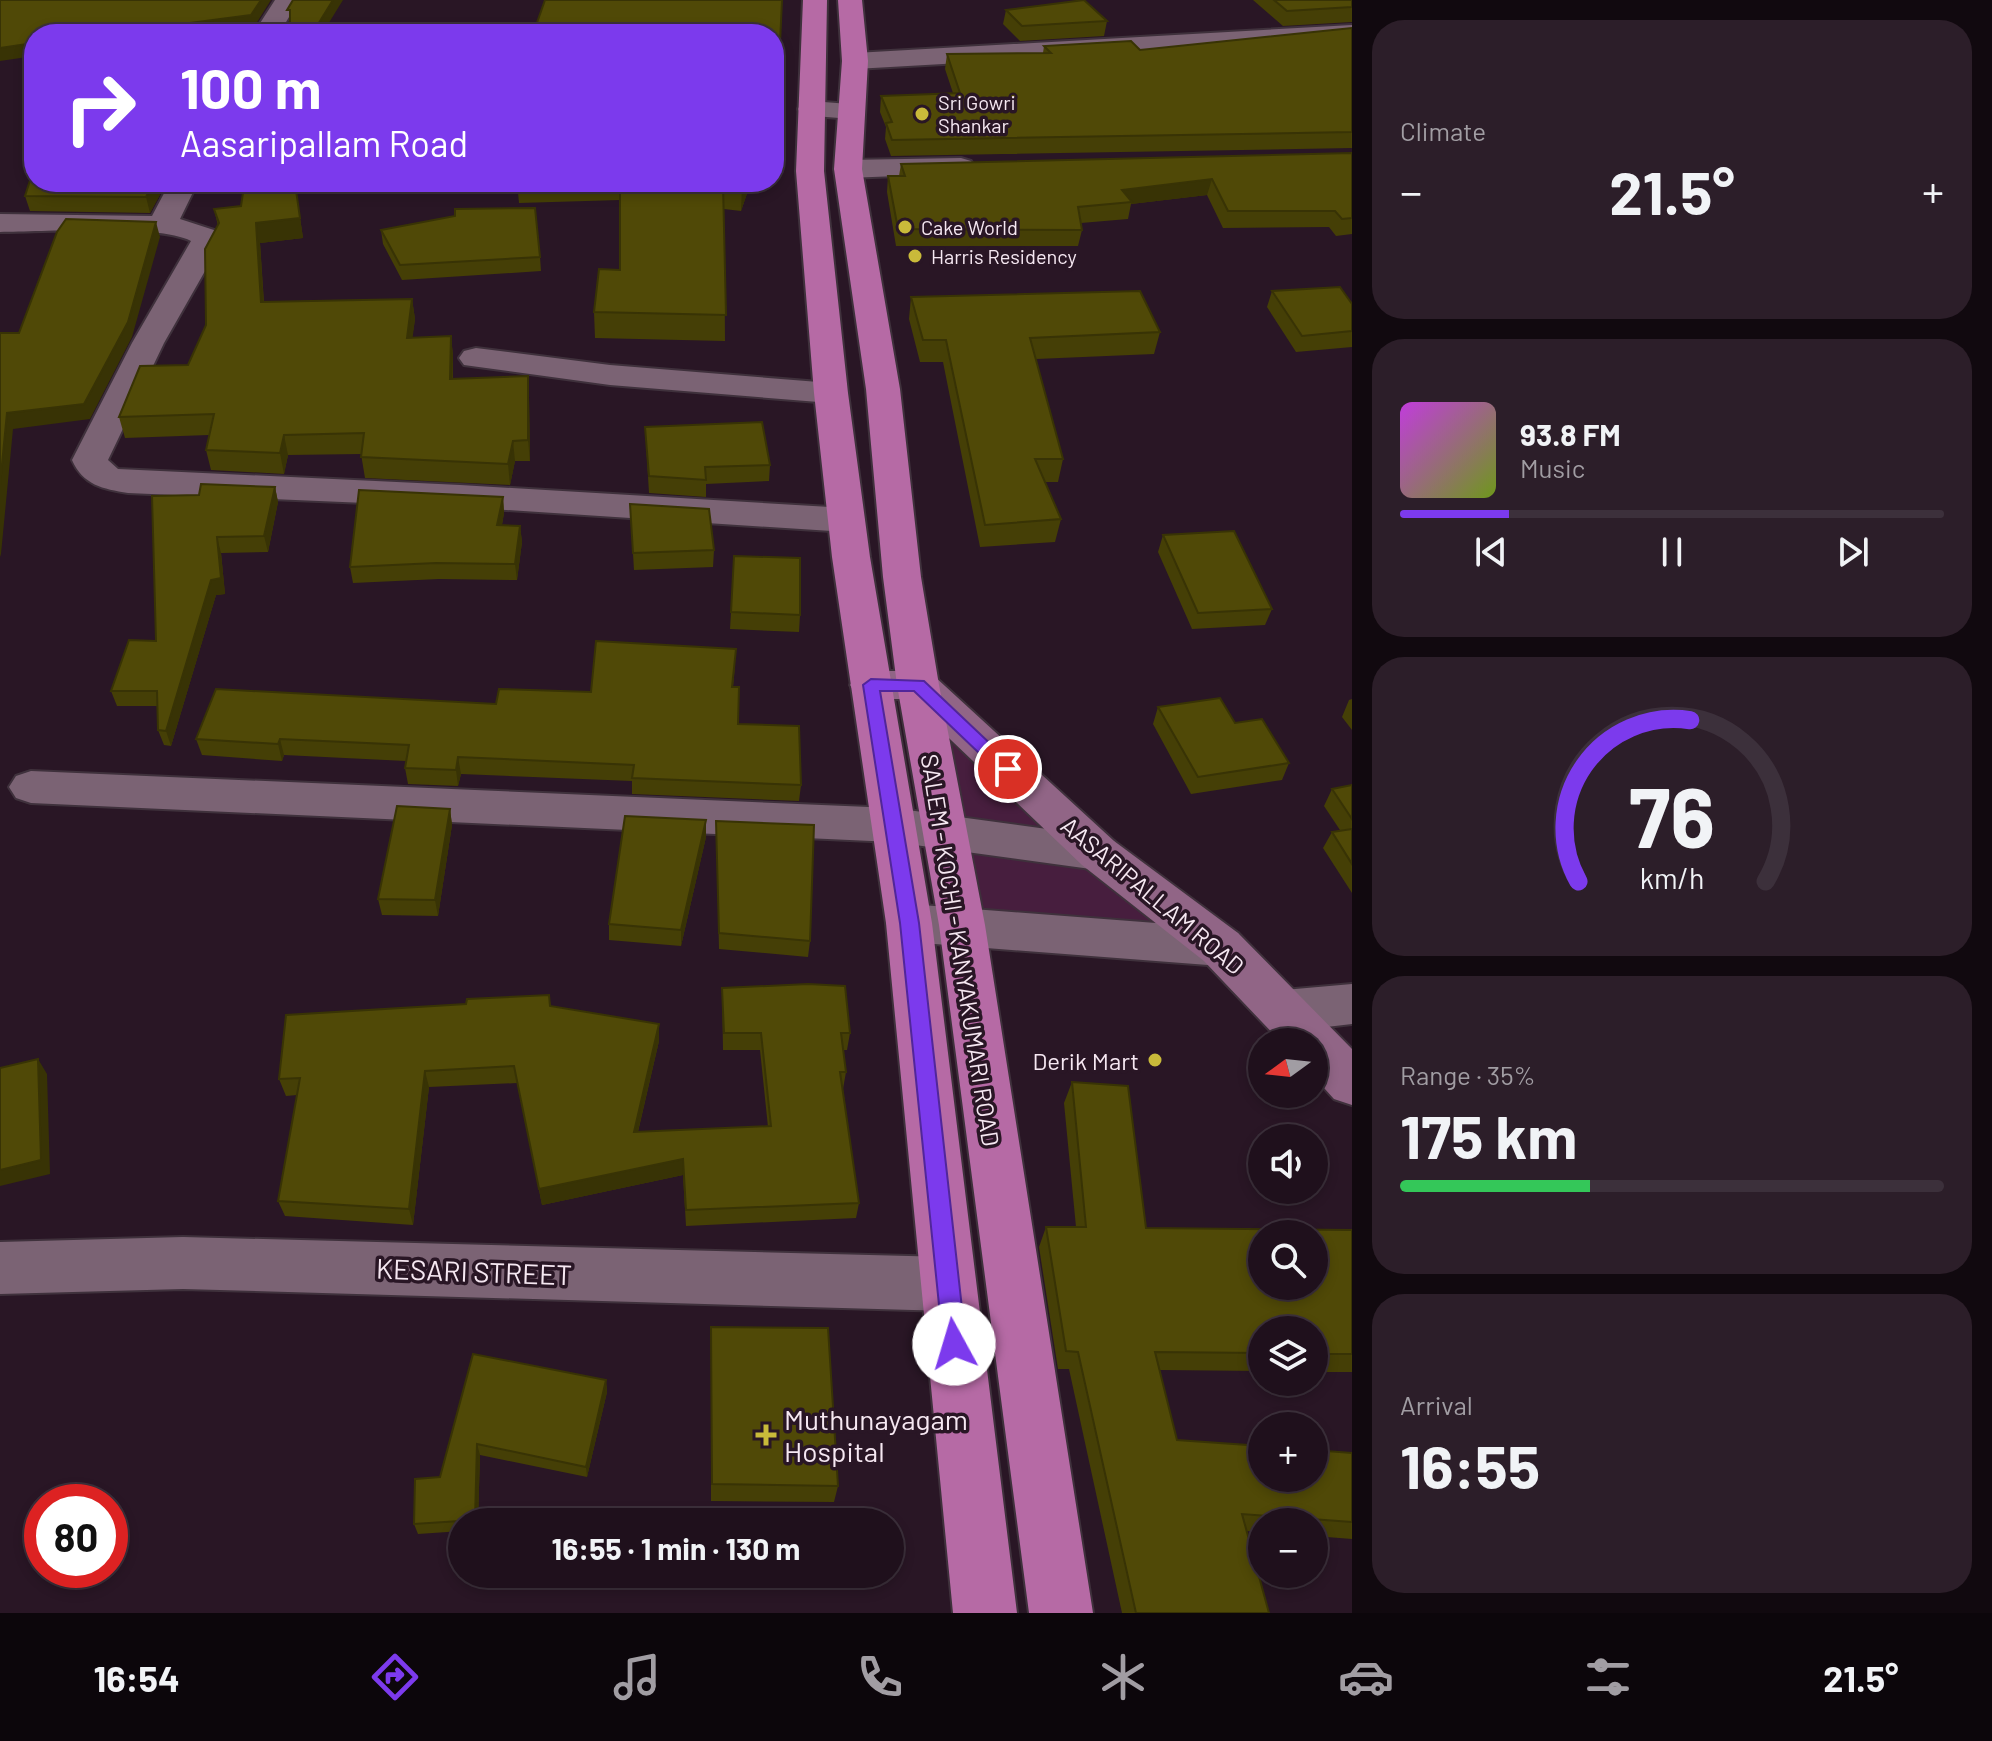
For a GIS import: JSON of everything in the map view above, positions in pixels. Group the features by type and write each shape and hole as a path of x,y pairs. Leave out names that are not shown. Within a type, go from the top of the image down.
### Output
{"highway":[{"name":"SALEM - KOCHI - KANYAKUMARI ROAD","path":"815,0 832,110 848,169 883,389 902,577 918,685 962,925 1061,1613"},
{"name":"SALEM - KOCHI - KANYAKUMARI ROAD","path":"850,0 855,61 832,110 810,171 831,393 847,520 909,923 985,1613"}],"main road":[{"path":"871,685 918,685"},
{"name":"AASARIPALLAM ROAD","path":"918,685 1098,853 1221,947 1300,1028"},
{"name":"AASARIPALLAM ROAD","path":"1328,1058 1352,1083"}],"street":[{"path":"272,24 287,0"},
{"path":"855,61 1352,33"},
{"path":"848,169 986,166"},
{"path":"163,224 179,192"},
{"path":"0,223 163,224 203,233 206,243 148,343 90,460 92,468 101,475 128,482 460,496 847,520"},
{"path":"476,358 610,375 831,393"},
{"path":"31,787 893,825 1098,853"},
{"path":"909,923 1221,947"},
{"path":"1311,1028 1352,1004"},
{"name":"KESARI STREET","path":"0,1268 183,1263 948,1284"}],"shaded area":[{"path":"930,706 1176,932 972,910"}],"building":[{"path":"0,0 261,0 251,15 182,24 24,24 24,44 0,48"},
{"path":"293,0 333,0 318,24 290,24 290,10 287,10"},
{"path":"545,0 782,0 781,24 537,24"},
{"path":"1084,0 1107,21 1022,26 1006,10"},
{"path":"1274,0 1352,0 1352,7 1287,11"},
{"path":"1352,28 1352,132 892,140 886,123 892,122 881,96 960,93 947,54 1051,53 1044,46 1131,41 1140,50"},
{"path":"1352,153 1352,218 1342,219 1335,211 1228,211 1212,179 1122,190 1132,202 1078,207 1082,230 898,229 888,176 905,176 901,164"},
{"path":"26,192 149,192 146,197 25,196"},
{"path":"243,192 296,192 300,218 256,223 261,302 412,299 407,338 451,336 450,379 528,376 528,440 513,441 508,464 361,457 364,433 284,435 280,453 206,450 214,414 119,417 140,366 188,365 206,325 205,249 219,223 214,209 241,206"},
{"path":"620,192 723,192 726,315 594,312 599,269 620,270"},
{"path":"535,208 540,257 400,265 381,230 455,216 455,209"},
{"path":"66,219 156,222 128,322 84,404 7,413 0,485 0,333 19,333 57,232"},
{"path":"1340,287 1352,304 1352,331 1302,336 1272,291"},
{"path":"1140,291 1160,332 1030,338 1063,459 1035,459 1061,519 985,525 946,340 923,340 911,297"},
{"path":"762,422 770,465 705,467 706,480 649,476 645,427"},
{"path":"201,484 275,487 264,536 217,537 221,578 211,580 166,731 158,730 157,691 111,691 129,640 156,641 152,496 199,495"},
{"path":"359,490 503,497 497,525 520,526 515,564 436,563 350,567"},
{"path":"630,504 709,509 714,550 633,553"},
{"path":"1234,531 1272,609 1198,613 1163,535"},
{"path":"734,556 800,558 800,615 731,612"},
{"path":"596,641 736,649 732,687 739,687 738,724 799,726 801,785 632,778 634,765 458,757 456,770 405,768 409,745 280,739 278,744 196,739 216,689 496,704 499,689 591,692"},
{"path":"1220,698 1235,723 1262,719 1289,763 1198,777 1158,707"},
{"path":"1352,785 1352,819 1332,789"},
{"path":"397,806 450,809 435,900 378,899"},
{"path":"625,816 706,820 681,930 609,924"},
{"path":"716,821 814,825 810,941 719,933"},
{"path":"1352,829 1352,864 1332,832"},
{"path":"808,984 845,986 850,1033 841,1033 846,1072 840,1072 859,1203 686,1210 683,1159 539,1189 514,1066 425,1071 409,1209 278,1201 300,1078 279,1079 286,1015 466,1004 467,999 549,995 550,1006 659,1024 634,1132 771,1126 761,1033 724,1033 722,988"},
{"path":"38,1059 41,1160 0,1170 0,1068"},
{"path":"1072,1082 1128,1086 1146,1228 1248,1229 1248,1300 1328,1300 1328,1230 1352,1230 1352,1354 1328,1354 1328,1316 1248,1316 1248,1353 1155,1352 1177,1440 1248,1445 1248,1492 1328,1492 1328,1451 1352,1453 1352,1522 1328,1520 1328,1508 1248,1508 1248,1514 1242,1514 1248,1536 1248,1588 1262,1588 1269,1613 1136,1613 1078,1352 1066,1351 1046,1227 1086,1227"},
{"path":"711,1327 828,1328 838,1486 712,1484"},
{"path":"473,1354 606,1380 586,1467 477,1444 475,1508 448,1508 448,1522 414,1524 415,1479 440,1477"}],"place":[{"name":"Sri Gowri Shankar","path":"922,114"},
{"name":"Cake World","path":"905,227"},
{"name":"Harris Residency","path":"915,256"},
{"name":"Derik Mart","path":"1155,1060"},
{"name":"Muthunayagam Hospital","path":"766,1435"}],"route":[{"path":"954,1344 909,923 871,685 918,685 1008,769"}]}
